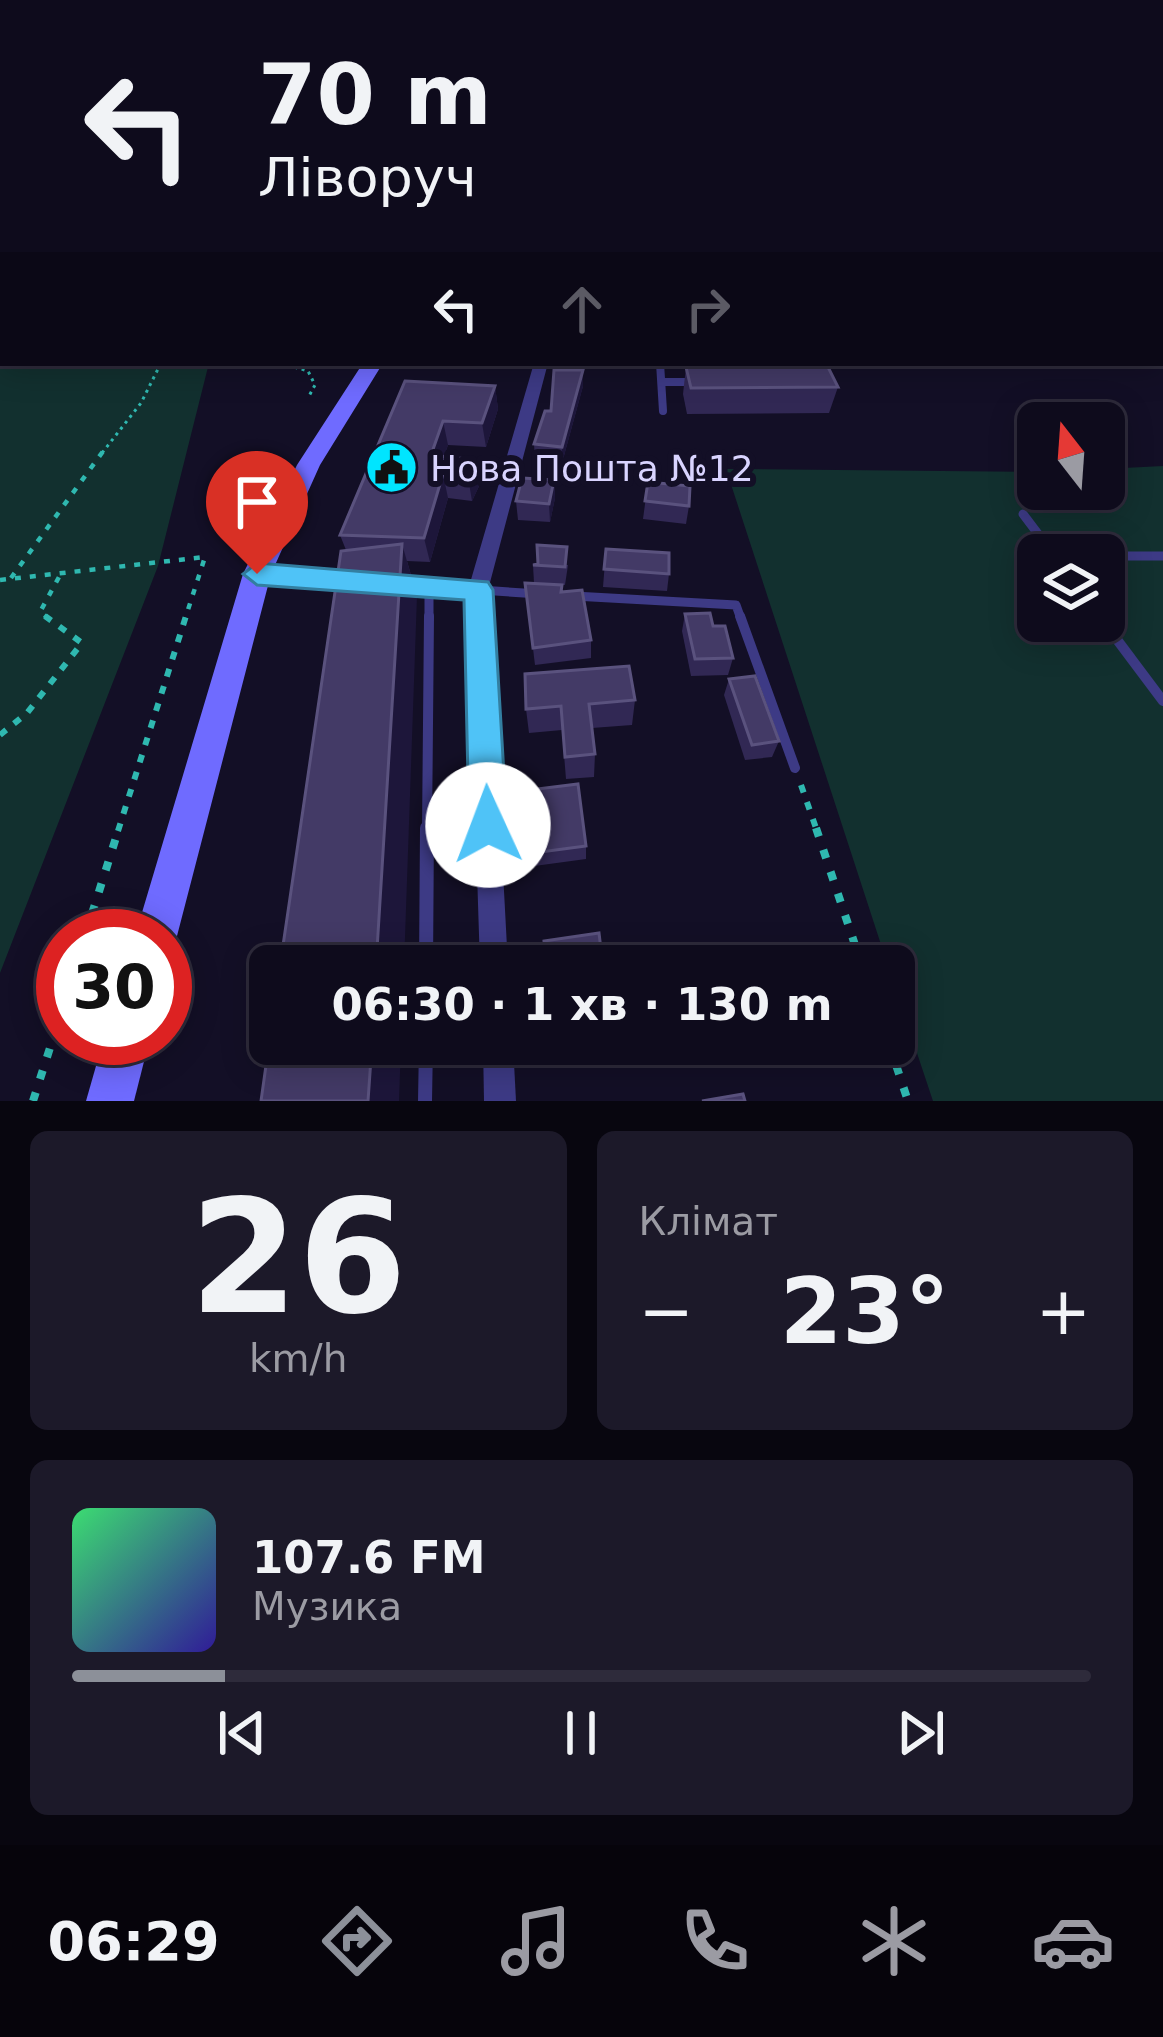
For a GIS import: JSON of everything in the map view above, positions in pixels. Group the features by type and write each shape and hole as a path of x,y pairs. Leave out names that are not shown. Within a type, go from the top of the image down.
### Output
{"main road":[{"path":"164,909 257,574 275,530 371,366"},
{"path":"110,1101 120,1065"}],"street":[{"path":"493,945 478,590 540,366"},
{"path":"499,1065 500,1101"}],"lane":[{"path":"660,366 664,411"},
{"path":"662,382 707,382"},
{"path":"1024,514 1039,534"},
{"path":"1125,556 1163,556"},
{"path":"257,574 363,580"},
{"path":"385,583 736,605 795,768"},
{"path":"427,945 429,587"},
{"path":"1120,642 1163,701"},
{"path":"425,1101 426,1065"}],"path":[{"path":"10,578 64,499 141,404 160,366"},
{"path":"290,366 308,371 315,385 310,396"},
{"path":"0,580 206,557 95,909"},
{"path":"0,735 27,712 82,643 40,612 59,577"},
{"path":"795,768 855,945"},
{"path":"33,1101 44,1065"},
{"path":"896,1065 908,1101"}],"green space":[{"path":"0,366 208,366 158,566 0,973"},
{"path":"1163,466 1163,1101 933,1101 915,1047 915,945 881,945 726,469 1017,472 1017,510 1125,510 1125,468"}],"building":[{"path":"686,367 828,367 838,387 691,388"},
{"path":"554,370 583,370 562,447 534,444 545,411 551,411"},
{"path":"405,381 495,386 482,423 443,421 431,455 476,460 468,477 443,474 424,538 340,535"},
{"path":"522,478 554,480 549,504 516,501"},
{"path":"648,482 690,486 689,506 645,501"},
{"path":"402,544 377,945 283,945 341,551"},
{"path":"537,545 567,547 565,567 533,565 538,564"},
{"path":"606,549 669,553 669,574 604,569"},
{"path":"525,583 562,585 561,592 582,590 591,640 533,648"},
{"path":"710,613 713,626 725,626 733,658 695,659 685,614"},
{"path":"629,666 635,700 589,704 595,754 565,757 561,706 526,709 525,674"},
{"path":"755,676 779,741 752,745 729,679"},
{"path":"578,784 586,846 525,854 521,791"},
{"path":"599,933 600,945 544,945 544,941"},
{"path":"266,1065 371,1065 368,1101 261,1101"},
{"path":"743,1094 745,1101 702,1101"}],"place":[{"name":"Нова Пошта №12","path":"391,468"}],"route":[{"path":"257,574 478,590 488,825"}]}
